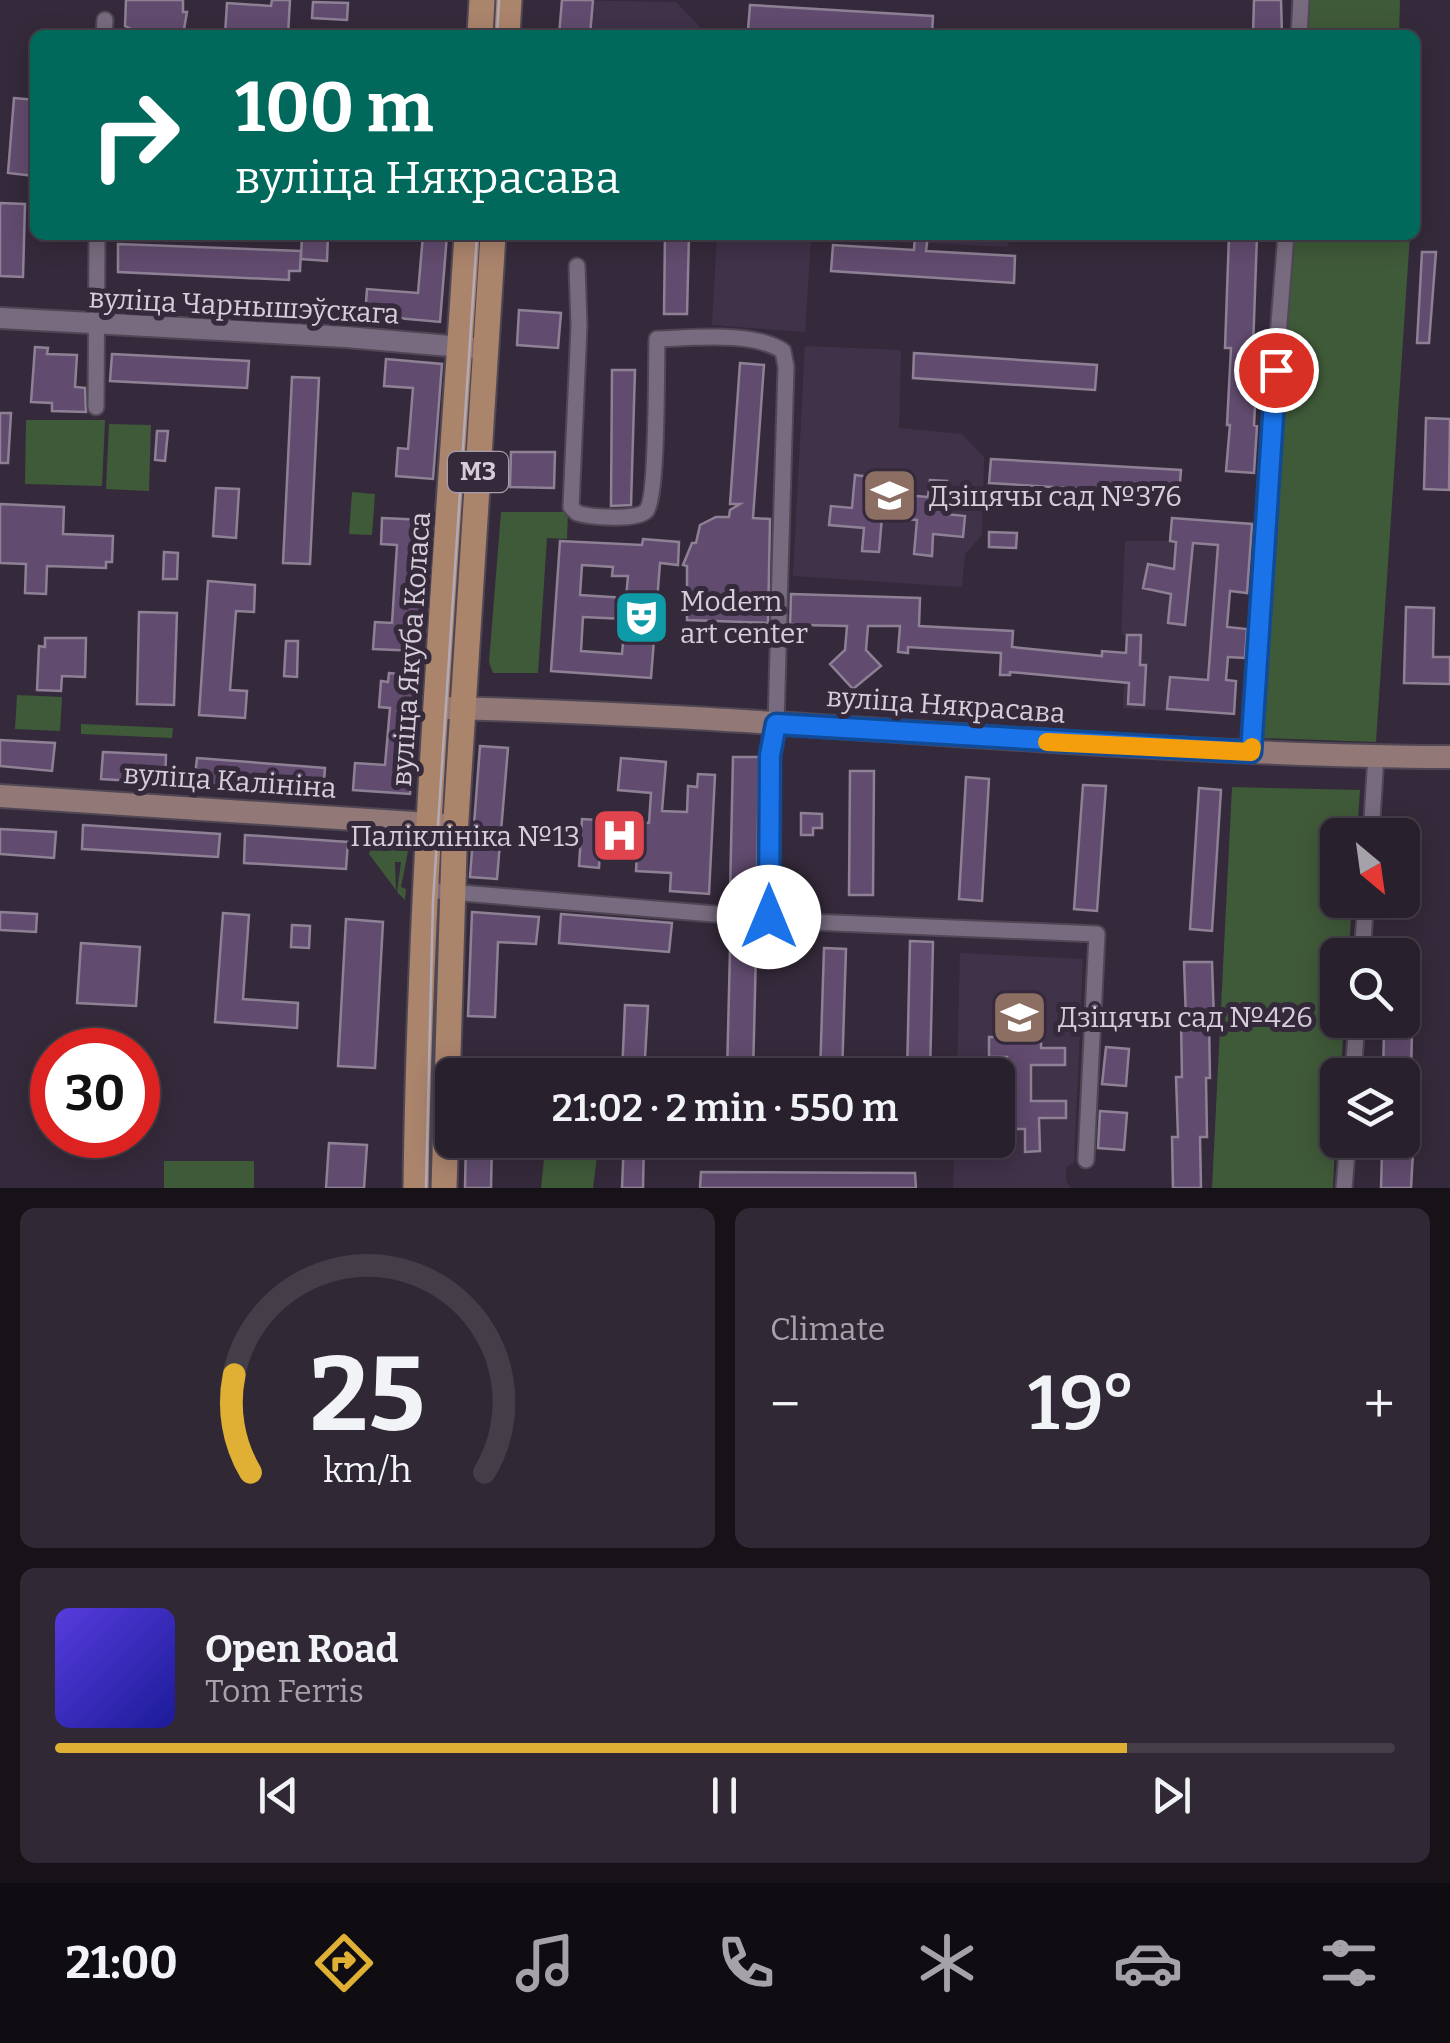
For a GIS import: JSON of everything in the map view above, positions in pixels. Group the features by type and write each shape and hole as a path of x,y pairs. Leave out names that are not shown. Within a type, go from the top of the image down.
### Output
{"main road":[{"path":"480,30 482,0"},
{"path":"506,30 509,0"},
{"name":"вуліца Якуба Коласа","path":"444,1188 452,892 464,708 472,348 467,240"},
{"name":"вуліца Якуба Коласа","path":"416,1188 428,824 472,348 492,240"},
{"name":"вуліца Някрасава","path":"438,708 586,712 1251,752 1450,757"},
{"name":"вуліца Калініна","path":"0,796 455,826"}],"street":[{"path":"1299,30 1301,0"},
{"path":"96,407 98,240"},
{"path":"1251,752 1286,240"},
{"path":"577,266 579,326 571,507 577,514 636,517 647,511 652,486 657,339 745,340 770,343 782,351 786,367 776,724 770,755 769,917"},
{"name":"вуліца Чарнышэўскага","path":"0,318 472,348"},
{"path":"1372,818 1376,756"},
{"path":"425,890 769,917 1097,934 1086,1160"},
{"path":"1344,1188 1346,1158"}],"shaded area":[{"path":"562,0 676,2 703,30 559,30"},
{"path":"717,240 811,240 805,332 712,325"},
{"path":"855,240 1005,240 1010,247"},
{"name":"Дзіцячы сад №376","path":"805,346 901,350 899,428 962,434 984,457 982,535 965,554 962,587 793,576"},
{"path":"1172,518 1252,524 1247,593 1230,592 1227,627 1247,629 1245,658 1227,658 1226,679 1236,681 1234,714 1123,708 1125,541 1170,541"},
{"name":"Дзіцячы сад №426","path":"960,953 1083,959 1074,1163 1066,1167 1066,1181 1071,1188 953,1188 954,1158 1015,1158 1015,1058 957,1058"}],"green space":[{"path":"1309,0 1400,0 1399,30 1307,30"},
{"path":"1294,240 1410,240 1376,742 1260,738"},
{"path":"26,420 105,420 102,486 25,484"},
{"path":"109,424 151,425 149,491 106,489"},
{"path":"352,492 375,494 372,535 349,534"},
{"path":"501,512 568,512 567,539 547,538 538,673 493,673 489,662"},
{"path":"17,695 62,697 60,731 15,729"},
{"path":"81,724 173,728 172,738 81,734"},
{"path":"1232,787 1360,790 1358,818 1320,818 1320,918 1351,918 1350,938 1320,938 1320,1038 1343,1038 1342,1058 1320,1058 1320,1158 1334,1158 1333,1188 1212,1188"},
{"path":"371,844 403,846 408,851 401,887 406,889 405,900 397,892 401,862 395,862 396,890 369,854"},
{"path":"544,1158 597,1158 593,1188 541,1188"},
{"path":"164,1161 254,1161 254,1188 164,1188"}],"building":[{"path":"126,0 183,0 183,12 187,12 184,30 133,30 125,26"},
{"path":"272,0 290,0 288,30 225,30 227,3 271,6"},
{"path":"562,0 593,0 590,30 559,30"},
{"path":"1254,0 1281,0 1282,30 1253,30"},
{"path":"313,2 348,3 347,20 312,18"},
{"path":"750,5 933,16 932,30 748,30"},
{"path":"14,98 30,100 30,175 8,173"},
{"path":"0,203 25,204 23,277 0,276"},
{"path":"302,240 328,240 327,261 301,259"},
{"path":"423,240 447,240 440,322 365,315 367,289 418,293"},
{"path":"665,240 689,240 687,314 664,314"},
{"path":"915,240 927,240 926,251 1015,256 1014,283 831,271 833,245 914,250"},
{"path":"1229,240 1257,240 1254,473 1226,471 1231,348 1225,348"},
{"path":"118,244 301,251 300,271 289,271 289,280 118,272"},
{"path":"1422,252 1436,252 1429,343 1417,343"},
{"path":"519,310 561,313 558,348 517,345"},
{"path":"35,347 48,348 47,354 77,355 75,387 85,388 86,412 52,411 52,403 31,402"},
{"path":"914,353 1097,365 1095,390 913,378"},
{"path":"112,354 249,361 247,388 110,381"},
{"path":"386,359 442,364 433,479 396,476 398,448 408,449 413,388 384,386"},
{"path":"740,363 764,365 753,518 770,519 768,623 687,620 687,566 683,565 692,543 696,543 700,525 716,517 729,517 730,510 740,504 730,504"},
{"path":"612,370 635,370 631,505 611,506"},
{"path":"292,377 319,378 310,564 283,563"},
{"path":"0,413 11,413 8,463 0,463"},
{"path":"1426,418 1450,419 1449,490 1424,489"},
{"path":"157,431 168,431 165,461 155,460"},
{"path":"511,452 555,452 554,488 510,487"},
{"path":"991,459 1181,470 1179,495 989,483"},
{"path":"855,475 871,477 869,492 928,497 930,480 947,481 945,514 965,516 963,537 933,534 932,556 914,554 917,520 882,517 879,552 862,551 864,528 829,525 831,506 852,508"},
{"path":"216,488 239,489 236,538 213,536"},
{"path":"0,504 64,507 63,534 113,536 112,562 106,562 106,568 47,566 46,594 25,593 26,564 0,563"},
{"path":"382,518 426,520 418,651 373,649 375,622 392,623 397,545 381,544"},
{"path":"1172,518 1252,524 1247,593 1230,591 1227,627 1247,629 1245,658 1228,657 1226,680 1236,681 1234,714 1167,709 1170,677 1208,680 1218,545 1193,543 1185,625 1168,623 1171,594 1143,588 1148,564 1174,569 1176,542 1170,541"},
{"path":"989,532 1017,533 1016,548 989,547"},
{"path":"643,539 679,542 678,565 660,563 651,678 551,671 560,541 642,545","holes":["582,565 613,567 612,576 628,576 626,598 580,595","583,617 625,619 622,654 581,651"]},
{"path":"164,552 178,553 177,579 163,579"},
{"path":"208,581 255,585 254,612 236,611 230,690 247,691 245,718 199,715"},
{"path":"791,594 920,598 919,626 1013,631 1012,647 1102,656 1102,651 1126,653 1127,635 1141,635 1140,665 1146,665 1144,705 1128,704 1129,683 1010,672 1000,675 1001,653 908,647 908,653 898,652 900,626 868,626 866,650 881,666 853,689 830,664 845,650 847,626 790,628"},
{"path":"1406,607 1434,608 1433,657 1450,657 1450,684 1404,683"},
{"path":"139,612 177,613 174,705 137,704"},
{"path":"45,638 86,638 85,677 62,676 61,691 37,690 39,646 45,647"},
{"path":"286,641 298,641 297,677 284,676"},
{"path":"389,673 408,675 407,684 419,685 410,794 353,790 355,763 385,765 390,708 379,707 381,681 388,682"},
{"path":"0,740 55,743 52,771 0,766"},
{"path":"480,746 508,748 497,879 470,877"},
{"path":"103,752 166,755 165,783 101,779"},
{"path":"733,757 759,757 757,895 730,895"},
{"path":"197,758 325,768 323,795 194,785"},
{"path":"621,758 666,762 662,811 687,812 688,786 697,787 698,774 715,775 709,894 670,891 671,873 636,871 637,851 600,849 599,868 579,866 582,819 649,823 651,793 618,790"},
{"path":"850,771 874,771 873,895 849,895"},
{"path":"966,777 989,779 982,901 959,899"},
{"path":"1083,785 1106,786 1097,911 1074,909"},
{"path":"1199,788 1221,790 1212,931 1190,929"},
{"path":"801,813 822,814 822,828 813,828 813,835 801,835"},
{"path":"83,825 220,834 218,857 82,849"},
{"path":"0,829 56,832 54,858 0,854"},
{"path":"245,835 348,842 346,869 244,863"},
{"path":"0,912 37,914 36,932 0,930"},
{"path":"472,912 539,917 536,944 498,942 495,1017 468,1016"},
{"path":"223,913 249,915 243,999 298,1003 297,1028 215,1022"},
{"path":"561,914 672,923 669,952 559,943"},
{"path":"346,919 383,922 375,1068 338,1066"},
{"path":"292,925 310,926 309,948 291,947"},
{"path":"910,941 933,942 930,1058 907,1058"},
{"path":"81,943 140,947 136,1006 77,1003"},
{"path":"824,948 846,949 843,1058 821,1058"},
{"path":"730,950 756,951 753,1058 727,1058"},
{"path":"1184,962 1212,962 1214,1020 1209,1020 1210,1078 1206,1078 1207,1137 1200,1137 1201,1188 1173,1188 1172,1137 1178,1137 1176,1077 1182,1077 1181,1020 1186,1020"},
{"path":"625,1005 648,1006 645,1058 623,1058"},
{"path":"1022,1012 1041,1012 1041,1048 1065,1048 1065,1065 1031,1065 1031,1101 1066,1101 1066,1118 1039,1118 1040,1151 1025,1152 1025,1129 1015,1129 1015,1058 989,1057 989,1037 1022,1037"},
{"path":"1384,1038 1412,1038 1411,1058 1383,1058"},
{"path":"1106,1047 1129,1049 1126,1086 1102,1084"},
{"path":"1100,1111 1127,1113 1124,1150 1098,1148"},
{"path":"329,1143 367,1145 364,1188 326,1188"},
{"path":"466,1158 492,1158 491,1188 465,1188"},
{"path":"623,1158 644,1158 643,1188 622,1188"},
{"path":"1382,1158 1413,1158 1411,1188 1381,1188"},
{"path":"701,1172 915,1173 916,1188 700,1188"}],"tram line":[{"path":"497,30 499,0"},
{"path":"426,1188 433,901 477,240"}],"slow traffic":[{"path":"1047,742 1251,752 1252,747"}],"place":[{"name":"Дзіцячы сад №376","path":"890,496"},
{"name":"Modern art center","path":"641,617"},
{"name":"Паліклініка №13","path":"619,836"},
{"name":"Дзіцячы сад №426","path":"1019,1017"}],"route":[{"path":"769,917 768,808 770,755 776,724 1251,752 1276,370"}]}
